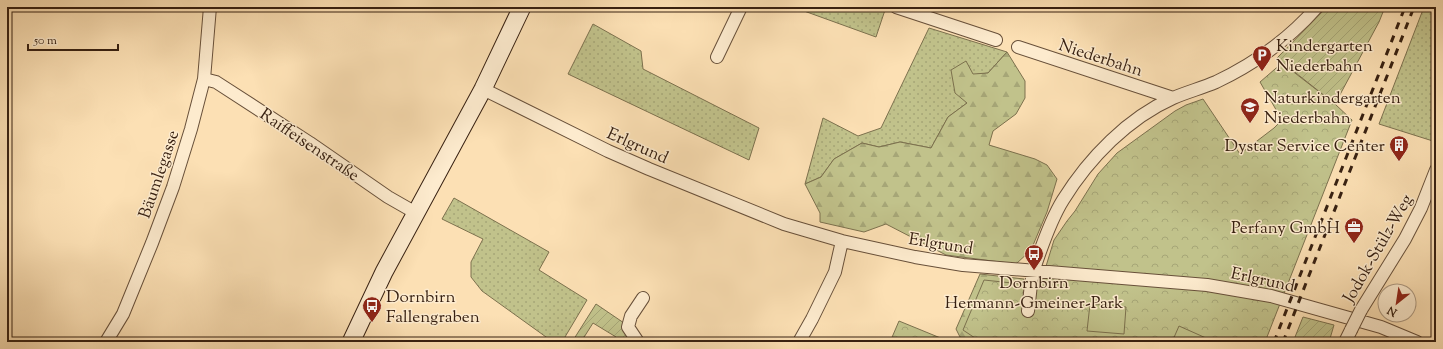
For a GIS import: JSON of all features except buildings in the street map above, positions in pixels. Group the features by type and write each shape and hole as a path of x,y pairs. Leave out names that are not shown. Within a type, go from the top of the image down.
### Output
{"street":[{"name":"Bäumlegasse","path":"106,342 123,314 173,187 191,129 204,79 210,7"},
{"path":"351,342 384,272 483,89 522,7"},
{"path":"717,58 741,7"},
{"path":"896,7 996,40"},
{"path":"1028,311 1034,271 1048,232 1063,200 1087,167 1107,145 1125,128 1173,98 1215,82 1245,67 1276,46 1299,27 1317,7"},
{"name":"Niederbahn","path":"1018,47 1173,98"},
{"name":"Raiffeisenstraße","path":"204,79 216,82 416,213"},
{"name":"Erlgrund","path":"483,89 608,151 649,169 777,221 842,241 950,263 1207,285 1271,296 1380,327 1417,342"},
{"name":"Jodok-Stülz-Weg","path":"1345,342 1361,310 1405,240 1421,208 1436,170"},
{"path":"799,342 812,319 834,272 842,241"},
{"path":"638,342 628,327 631,316 643,298"}],"green space":[{"path":"793,7 878,7 885,10 876,37"},
{"path":"1327,7 1385,7 1379,22 1335,104 1277,58"},
{"path":"1424,7 1436,7 1436,142 1379,124"},
{"path":"593,24 641,51 643,69 759,128 749,160 568,74"},
{"path":"929,28 1007,52 988,73 973,75 967,103 948,117 931,148 900,142 879,147 862,143 834,159 821,177 805,184 823,118 858,136 881,128"},
{"path":"1007,52 1025,81 1025,98 1016,114 993,131 989,145 1035,159 1047,165 1057,179 1047,212 1031,250 1016,264 946,255 886,224 864,232 820,222 820,213 805,184 821,177 834,159 862,143 879,147 900,142 931,148 948,117 967,103 955,93 951,70 966,61 973,74 988,73"},
{"path":"1282,63 1335,104 1352,120 1265,342 981,342 963,330 984,280 1040,286 1054,240 1075,211 1098,174 1117,153 1175,111 1203,99 1240,154 1274,128 1282,120 1260,82"},
{"path":"454,198 549,252 539,270 587,300 562,342 553,342 482,291 471,277 471,262 483,239 442,219"},
{"path":"980,274 1024,279 1019,342 971,342 960,337 956,329"},
{"path":"596,304 624,323 624,332 631,342 613,342 616,337 593,323 581,342 572,342"},
{"path":"1090,304 1126,307 1124,334 1087,331"},
{"path":"1303,317 1334,325 1329,342 1293,342"},
{"path":"899,321 943,339 942,342 890,342"},
{"path":"1179,326 1215,342 1172,342"}],"railway":[{"path":"1274,342 1405,7"},
{"path":"1283,342 1414,7"}],"place":[{"name":"Kindergarten Niederbahn","path":"1262,72"},
{"name":"Naturkindergarten Niederbahn","path":"1250,124"},
{"name":"Dystar Service Center","path":"1399,162"},
{"name":"Perfany GmbH","path":"1354,244"},
{"name":"Dornbirn Hermann-Gmeiner-Park","path":"1034,271"},
{"name":"Dornbirn Fallengraben","path":"372,323"}]}
